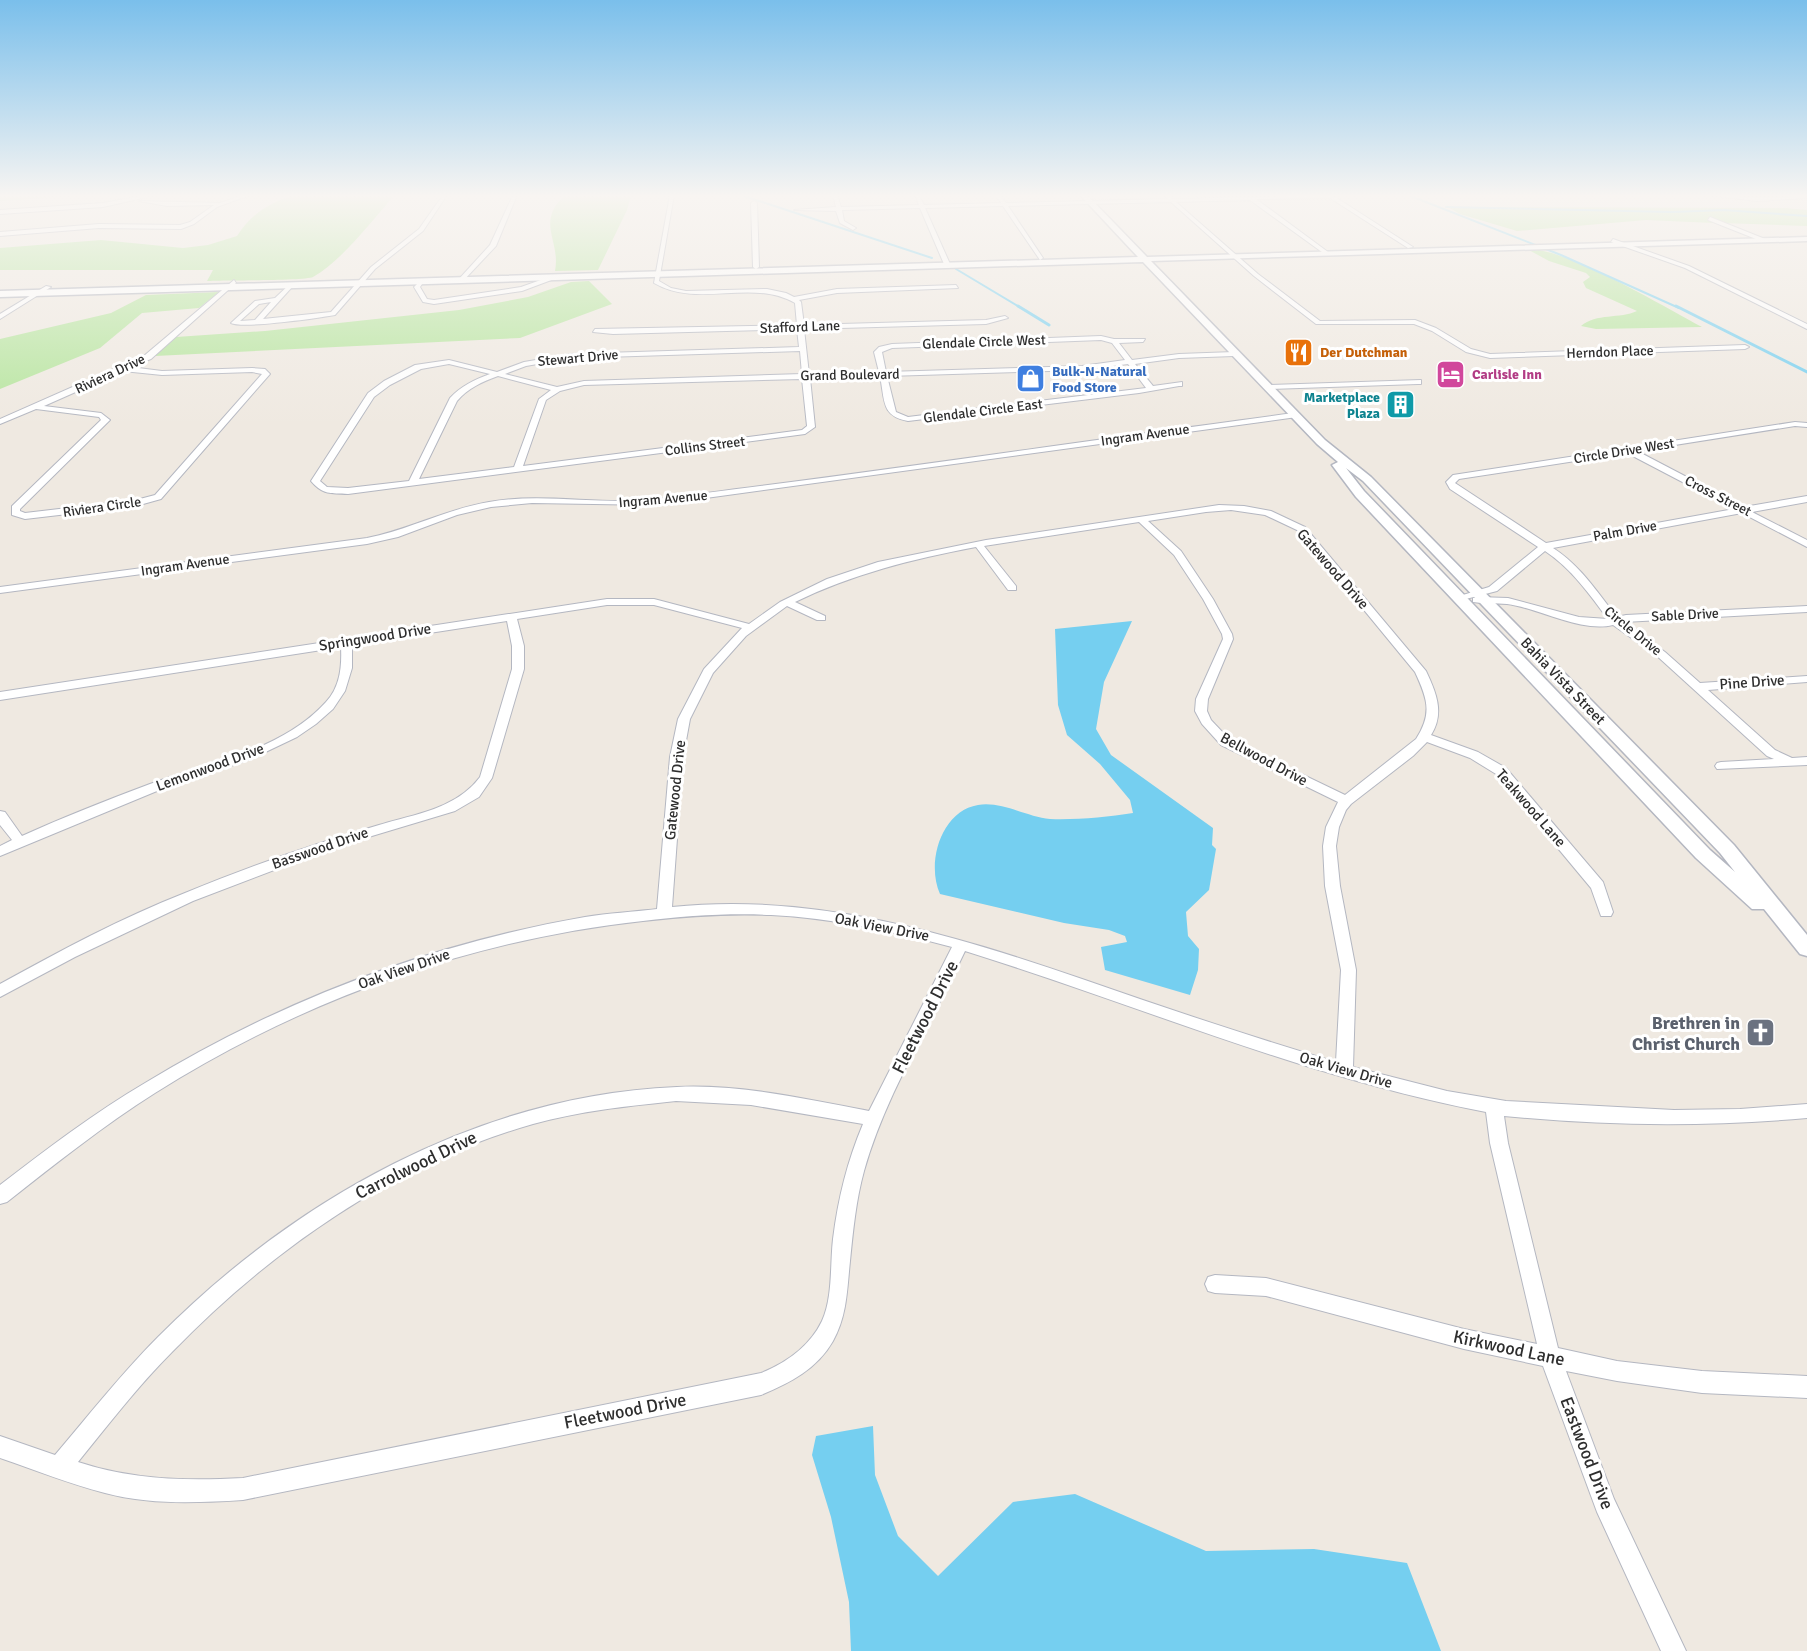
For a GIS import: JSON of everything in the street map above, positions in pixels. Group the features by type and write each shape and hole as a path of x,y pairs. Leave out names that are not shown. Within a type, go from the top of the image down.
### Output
{"main road":[{"path":"0,289 291,285 361,281 422,282 463,278 552,278 680,272"},
{"name":"Bahia Vista Street","path":"1156,272 1321,442 1367,479 1727,849 1807,949"},
{"path":"0,294 656,273"},
{"name":"Bahia Vista Street","path":"1321,442 1360,494 1703,854 1792,932"}],"street":[{"path":"277,300 257,302 234,322 257,322 333,314 370,272"},
{"path":"463,278 468,272"},
{"name":"Herndon Place","path":"1253,272 1318,323 1414,322 1427,326 1458,347 1476,354 1500,356 1745,347"},
{"path":"1697,272 1807,327"},
{"path":"656,273 657,284 674,291 763,292 794,299 831,292 956,287"},
{"path":"422,282 417,287 425,301 434,302 522,290 552,278"},
{"name":"Riviera Drive","path":"0,422 124,369 153,354 231,285"},
{"path":"257,322 291,285"},
{"path":"0,317 48,288"},
{"name":"Collins Street","path":"418,367 387,383 365,402 316,477 315,482 319,487 333,491 348,491 805,432 811,427 799,304 794,299"},
{"name":"Stafford Lane","path":"595,331 986,322 1005,318"},
{"name":"Glendale Circle West","path":"883,374 878,352 886,347 1101,338 1143,340"},
{"path":"1114,340 1151,389"},
{"name":"Stewart Drive","path":"413,482 456,396 474,383 533,361 563,357 804,349"},
{"name":"Grand Boulevard","path":"557,389 597,382 1082,368 1179,356 1234,354"},
{"path":"399,363 418,367 449,362 557,389"},
{"name":"Riviera Circle","path":"37,407 100,415 106,420 15,508 15,513 25,516 136,503 158,497 266,375 262,371 252,370 162,373 124,369"},
{"name":"Glendale Circle East","path":"883,374 892,413 897,417 908,419 1179,384"},
{"path":"1267,387 1418,382"},
{"path":"518,469 541,401 557,389"},
{"name":"Ingram Avenue","path":"0,590 350,544 395,535 463,510 504,502 545,499 615,504 655,502 1294,415"},
{"name":"Circle Drive West","path":"1450,482 1456,477 1804,425"},
{"name":"Cross Street","path":"1628,450 1807,544"},
{"name":"Circle Drive","path":"1450,482 1453,487 1545,546 1576,571 1614,620 1661,654 1771,753 1788,761"},
{"name":"Palm Drive","path":"1481,597 1545,546 1807,499"},
{"name":"Gatewood Drive","path":"664,913 677,752 684,721 695,694 713,667 749,627 788,603 833,580 869,567 924,553 1206,509 1239,507 1274,514 1302,529 1426,682 1435,708 1431,728 1425,737 1341,807 1333,830 1329,849 1349,967 1344,1070"},
{"name":"Bellwood Drive","path":"1141,519 1178,553 1208,599 1227,634 1228,639 1202,699 1201,711 1206,721 1225,742 1347,801"},
{"path":"978,544 1012,588"},
{"name":"Sable Drive","path":"1458,598 1481,597 1579,620 1607,623 1614,620 1807,609"},
{"name":"Springwood Drive","path":"0,696 607,602 641,600 664,604 749,627"},
{"path":"788,603 821,618"},
{"name":"Basswood Drive","path":"0,991 70,953 188,897 327,845 450,808 474,794 486,778 518,669 518,646 512,616"},
{"name":"Lemonwood Drive","path":"0,851 151,789 266,748 304,727 328,707 342,687 348,663 346,642"},
{"name":"Pine Drive","path":"1697,687 1807,679"},
{"name":"Teakwood Lane","path":"1425,737 1474,755 1501,771 1598,886 1606,912"},
{"path":"1721,766 1807,761"},
{"path":"0,815 20,842"},
{"name":"Oak View Drive","path":"0,1196 54,1155 143,1094 238,1039 329,996 417,963 509,936 618,916 738,909 807,913 904,930 961,944 1268,1048 1388,1083 1494,1106 1644,1118 1764,1115 1807,1111"},
{"name":"Fleetwood Drive","path":"0,1447 104,1482 129,1487 192,1491 243,1489 761,1384 783,1375 799,1366 819,1346 832,1322 851,1190 873,1119 961,944"},
{"name":"Carrolwood Drive","path":"61,1466 146,1364 202,1308 241,1274 334,1206 382,1178 435,1152 483,1132 534,1115 585,1103 632,1096 727,1095 775,1100 873,1119"},
{"name":"Eastwood Drive","path":"1494,1106 1499,1143 1550,1357 1605,1504 1674,1651"},
{"name":"Kirkwood Lane","path":"1215,1284 1266,1287 1464,1339 1617,1371 1702,1382 1807,1387"}],"green space":[{"path":"212,272 321,272 307,278 207,281"},
{"path":"1583,272 1597,272 1702,327 1596,329 1581,326 1594,319 1637,311 1586,288 1583,282 1590,277"},
{"path":"589,281 612,304 520,338 155,356 176,337 265,331 459,310 528,297 571,282"},
{"path":"219,292 199,308 142,313 100,348 0,389 0,339 111,313 146,295"}],"water":[{"path":"1132,621 1104,682 1096,729 1111,755 1213,828 1212,845 1216,849 1209,890 1186,912 1188,936 1199,949 1198,970 1190,995 1105,970 1101,947 1127,942 1125,936 1109,930 1064,923 940,894 936,882 936,854 940,840 954,817 965,809 978,805 996,805 1050,819 1092,818 1133,813 1130,800 1100,764 1067,735 1058,705 1055,629"},
{"path":"873,1426 875,1475 898,1536 938,1576 1013,1502 1075,1494 1206,1551 1314,1549 1407,1563 1441,1651 851,1651 849,1602 831,1517 812,1455 816,1436"}],"waterway":[{"path":"961,272 1021,308"},
{"path":"1599,272 1679,308"},
{"path":"1018,306 1049,325"},
{"path":"1676,306 1807,372"}],"place":[{"name":"Der Dutchman","path":"1299,352"},
{"name":"Carlisle Inn","path":"1451,374"},
{"name":"Bulk-N-Natural Food Store","path":"1031,379"},
{"name":"Marketplace Plaza","path":"1401,405"},
{"name":"Brethren in Christ Church","path":"1761,1033"}]}
